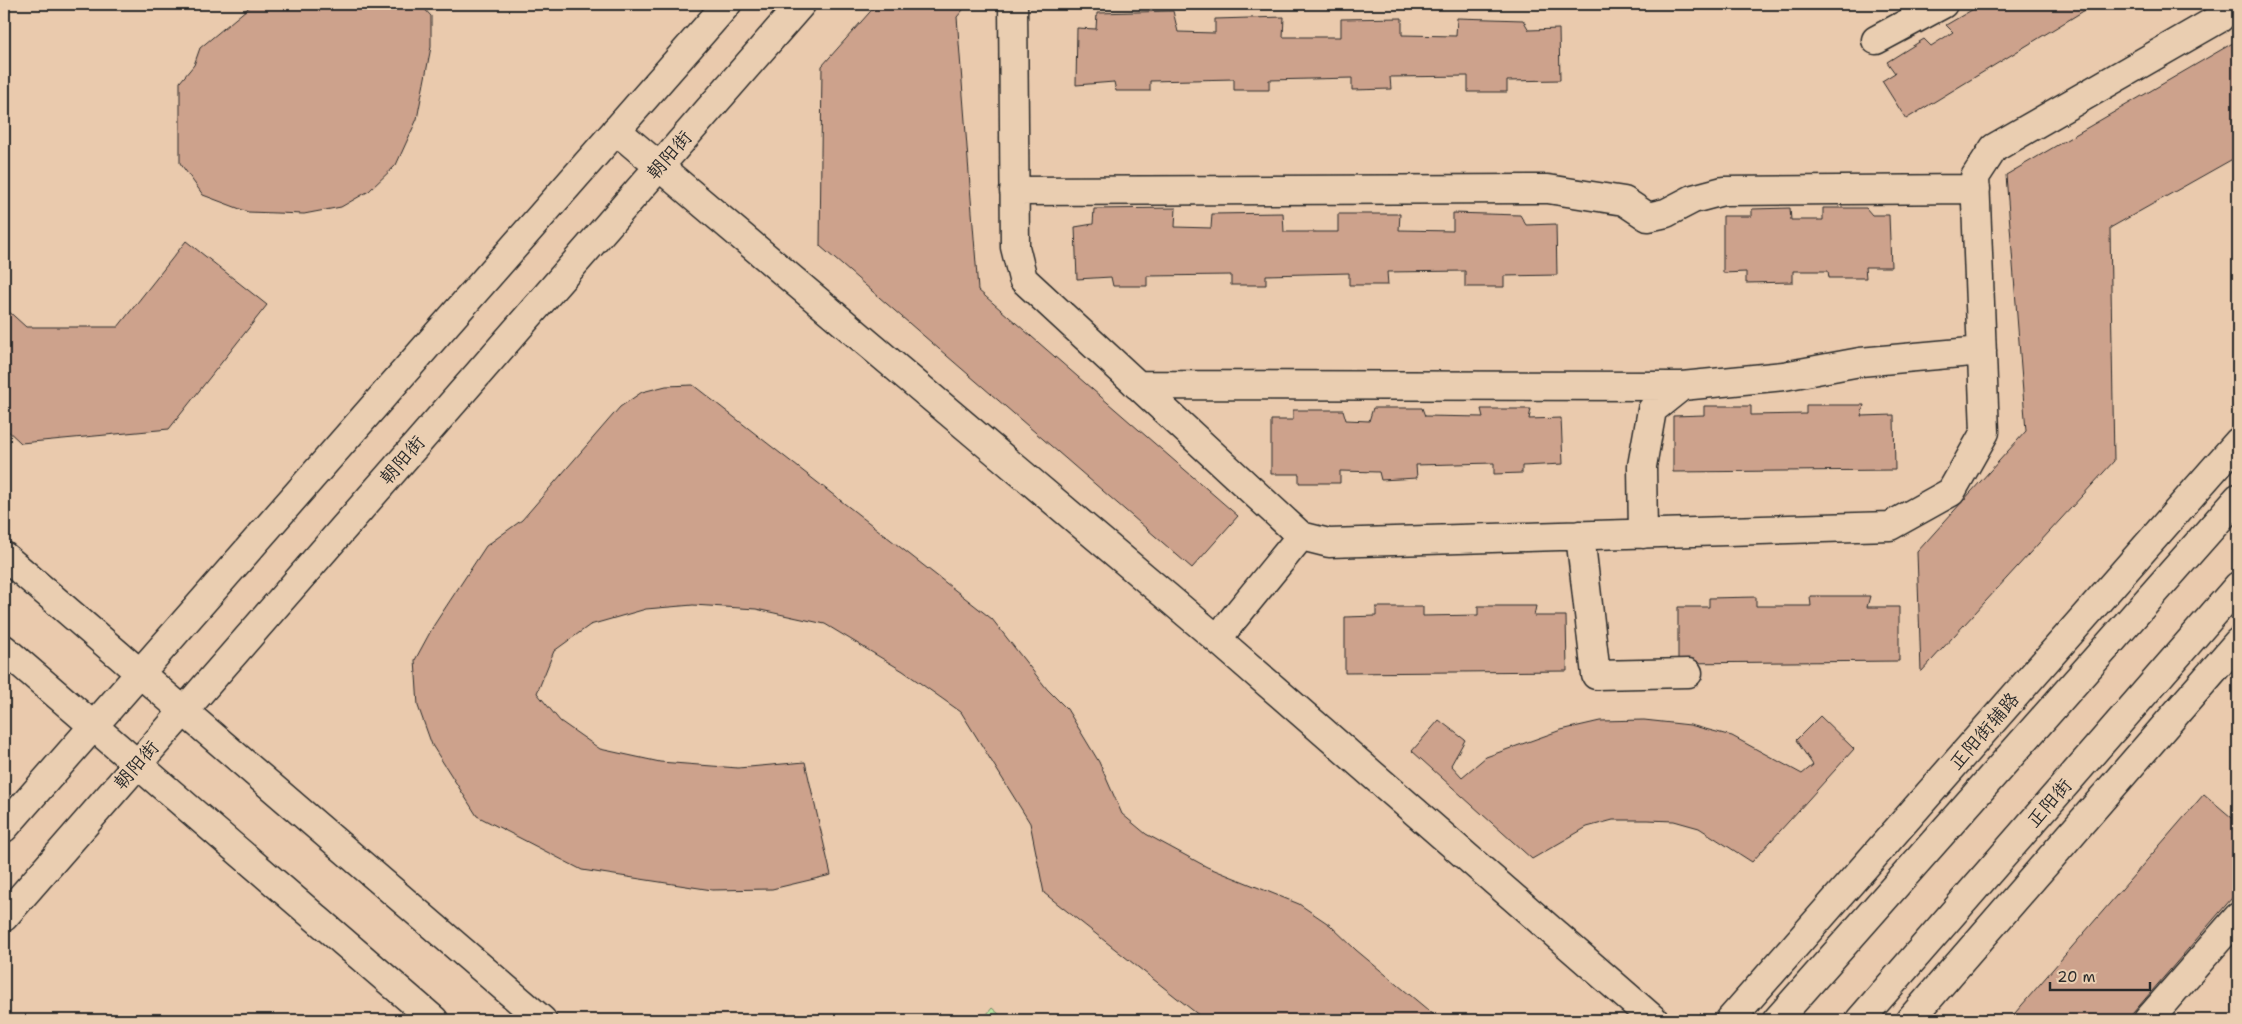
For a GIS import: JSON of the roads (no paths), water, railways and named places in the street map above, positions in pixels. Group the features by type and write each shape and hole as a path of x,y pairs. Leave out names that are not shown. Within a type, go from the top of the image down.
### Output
{"street":[{"path":"4,828 727,4"},
{"name":"朝阳街","path":"4,917 801,4"},
{"path":"1013,4 1015,247 1023,279 1301,536 1330,543 1890,526 1951,492 1985,432 1975,177 1994,148 2220,18 2223,4"},
{"path":"1876,40 1943,4"},
{"path":"616,130 1217,639 1654,1020"},
{"path":"1014,191 1548,188 1624,201 1648,217 1666,213 1693,199 1723,191 1976,188"},
{"path":"1137,385 1682,386 1784,376 1860,362 1982,351"},
{"path":"1643,534 1642,466 1652,410 1682,386"},
{"name":"正阳街辅路","path":"1730,1020 2238,442"},
{"path":"1777,1020 2238,498"},
{"path":"1580,535 1596,675 1688,673"},
{"path":"1217,639 1301,536"},
{"path":"4,556 542,1020"},
{"name":"正阳街","path":"1860,1020 2238,586"},
{"path":"1910,1020 2238,642"},
{"path":"4,649 434,1020"},
{"path":"2148,1020 2238,917"}]}
